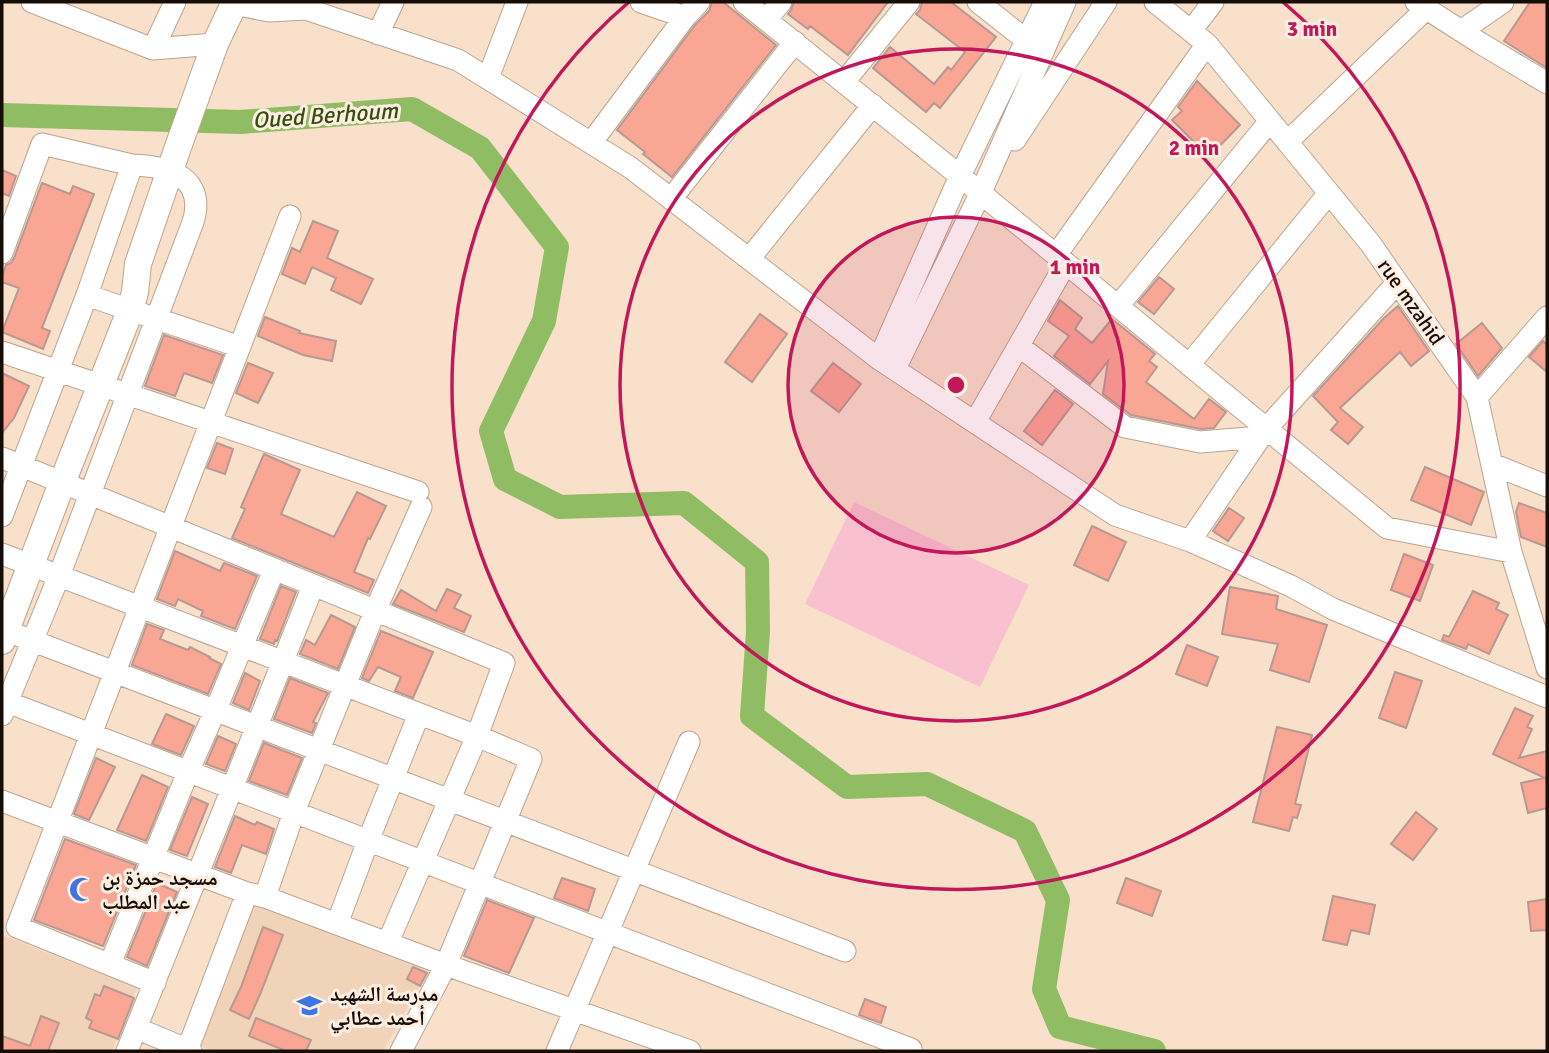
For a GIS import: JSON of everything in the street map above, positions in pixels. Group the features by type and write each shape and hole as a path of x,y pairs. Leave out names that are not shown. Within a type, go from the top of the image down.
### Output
{"main road":[{"path":"2,594 54,480 122,308 125,284 138,264 215,44 234,3"},
{"path":"3,634 16,559"}],"street":[{"path":"33,2 153,48 215,44"},
{"path":"153,48 175,2"},
{"path":"378,34 393,2"},
{"path":"488,79 517,2"},
{"path":"591,143 692,9 641,2"},
{"path":"744,2 981,192 1189,365 1264,433 1387,528 1511,552"},
{"path":"766,20 780,2"},
{"path":"844,82 909,2"},
{"path":"978,2 1026,40"},
{"path":"887,364 960,176 1045,2"},
{"path":"981,192 1065,2"},
{"path":"887,364 981,192 1106,2"},
{"name":"rue mzahid","path":"1155,2 1199,38 1370,243 1477,397 1511,552 1547,668"},
{"path":"975,422 1019,346 1061,259 1199,38 1213,2"},
{"path":"1461,31 1503,2"},
{"path":"234,3 300,6 458,60 631,168 887,364 1115,515 1190,541 1291,586 1334,609 1547,697"},
{"path":"1287,142 1421,5 1547,83"},
{"path":"671,199 795,42"},
{"path":"749,258 873,105"},
{"path":"1118,306 1270,121"},
{"path":"2,253 42,144 132,165 153,166 173,160 194,195 195,214 157,318 34,640 4,706 91,734 911,1049"},
{"path":"2,516 11,462 57,371 132,165"},
{"path":"1189,365 1329,193"},
{"path":"155,983 17,927 290,216"},
{"path":"1190,541 1264,433 1397,283"},
{"path":"86,295 240,347"},
{"path":"1477,397 1547,317"},
{"path":"1019,346 1125,427 1200,442 1264,433"},
{"path":"2,352 211,423 419,499 320,750 188,1051 136,1028"},
{"path":"11,462 504,663 477,736 388,942"},
{"path":"1492,464 1547,486"},
{"path":"16,559 419,713 531,759 446,965 401,1051"},
{"path":"110,964 274,570"},
{"path":"127,1051 313,586"},
{"path":"3,634 34,640 845,951"},
{"path":"337,924 419,713"},
{"path":"556,1051 689,741"},
{"path":"2,801 446,965 690,1051"}],"shaded area":[{"path":"854,502 1029,585 980,687 805,604"},
{"name":"مدرسة الشهيد أحمد عطابي","path":"251,904 430,968 383,1051 213,1051 197,1044"},
{"path":"2,935 137,988 112,1051 2,1051"}],"building":[{"path":"712,2 723,2 776,45 672,177 617,130 695,25 709,11"},
{"path":"794,2 888,2 848,55 810,26 808,29 788,14"},
{"path":"922,2 951,2 996,37 940,108 934,103 926,112 873,68 890,47 934,84 948,67 951,70 965,52 916,14"},
{"path":"1530,2 1547,2 1547,68 1504,41"},
{"path":"1197,81 1240,125 1209,157 1172,120 1182,111 1178,107"},
{"path":"2,170 16,176 9,196 2,193"},
{"path":"42,183 70,194 73,186 94,194 42,328 50,331 43,349 2,332 19,288 2,282 2,277 6,265 14,258"},
{"path":"313,221 338,231 327,258 373,279 361,304 331,290 336,278 312,267 305,284 282,274 292,248 300,252"},
{"path":"1159,277 1174,289 1154,314 1138,302"},
{"path":"1060,300 1082,318 1075,329 1092,343 1112,319 1155,354 1149,361 1157,367 1146,382 1194,419 1209,399 1226,412 1214,428 1201,429 1131,415 1103,394 1108,361 1090,384 1054,356 1069,336 1048,321"},
{"path":"1398,306 1429,351 1411,366 1400,352 1340,408 1363,427 1348,444 1331,430 1338,422 1313,396"},
{"path":"760,314 787,334 752,382 725,362"},
{"path":"265,317 300,331 299,333 336,341 332,361 303,355 258,336"},
{"path":"1482,323 1502,348 1478,376 1456,344"},
{"path":"164,335 223,355 212,383 184,373 175,396 145,386"},
{"path":"1543,341 1547,345 1547,372 1529,357"},
{"path":"248,363 273,373 258,403 236,393"},
{"path":"833,363 861,384 839,412 811,391"},
{"path":"2,373 29,386 14,418 2,433"},
{"path":"1055,390 1073,404 1042,445 1024,431"},
{"path":"217,443 233,449 225,474 207,468"},
{"path":"264,454 300,470 281,514 334,537 357,492 386,506 370,539 368,538 354,572 374,580 368,593 232,538 245,509 241,507"},
{"path":"1425,467 1484,492 1471,525 1411,500"},
{"path":"1519,503 1547,513 1547,547 1521,537 1516,512"},
{"path":"1229,508 1244,518 1228,541 1213,531"},
{"path":"1092,526 1126,542 1108,581 1074,565"},
{"path":"175,551 220,571 224,563 257,576 235,629 201,616 203,611 178,599 175,606 157,599"},
{"path":"1404,554 1433,565 1420,601 1391,590"},
{"path":"281,586 296,592 274,644 260,639"},
{"path":"1230,587 1278,596 1276,609 1327,625 1309,682 1270,670 1278,644 1222,634"},
{"path":"447,589 461,595 454,608 471,616 464,632 393,604 401,590 436,611"},
{"path":"1473,591 1499,603 1496,609 1508,615 1489,654 1468,644 1466,649 1442,640 1444,635 1449,637"},
{"path":"331,615 355,627 338,669 300,654 306,640 315,645"},
{"path":"147,624 164,630 160,639 188,650 190,647 221,664 208,694 132,665"},
{"path":"381,631 433,652 413,698 395,691 401,677 378,667 369,681 362,678"},
{"path":"1187,645 1218,657 1207,686 1176,674"},
{"path":"1395,672 1422,681 1406,728 1379,718"},
{"path":"245,673 260,681 249,710 233,703"},
{"path":"290,678 328,693 313,722 316,723 312,733 274,719"},
{"path":"1515,708 1533,716 1527,727 1532,729 1519,758 1547,751 1547,808 1528,813 1521,783 1545,778 1493,754"},
{"path":"166,714 194,726 181,755 152,744"},
{"path":"1277,727 1312,735 1295,804 1301,805 1297,818 1293,817 1289,831 1253,822"},
{"path":"218,736 236,744 225,771 206,764"},
{"path":"264,743 302,758 287,795 249,781"},
{"path":"96,758 115,767 89,820 74,814"},
{"path":"142,775 168,787 146,841 117,830"},
{"path":"192,797 208,804 187,856 170,850"},
{"path":"1416,812 1437,829 1413,860 1391,844"},
{"path":"235,816 255,825 257,822 274,829 266,854 242,845 231,873 215,867"},
{"name":"مسجد حمزة بن عبد المطلب","path":"65,839 136,865 103,946 34,920"},
{"path":"562,878 595,889 588,911 554,898"},
{"path":"1126,878 1161,891 1152,916 1117,903"},
{"path":"157,883 177,892 147,966 127,957"},
{"path":"1333,896 1375,905 1369,934 1351,930 1347,945 1323,940"},
{"path":"1547,899 1547,930 1531,931 1528,902"},
{"path":"487,900 534,918 509,973 464,956"},
{"path":"263,927 283,935 249,1019 230,1010"},
{"path":"413,967 427,973 420,986 407,979"},
{"path":"104,986 134,998 118,1039 89,1028 92,1021 86,1018 95,994 100,996"},
{"path":"865,999 886,1007 881,1023 859,1015"},
{"path":"41,1016 59,1023 48,1051 2,1051 2,1036 30,1046"},
{"path":"256,1018 311,1040 306,1051 286,1051 249,1036"}],"waterway":[{"name":"Oued Berhoum","path":"2,115 240,122 412,109 480,148 557,247 544,321 491,431 505,479 560,507 684,503 757,562 758,631 752,716 847,787 927,784 1025,831 1058,900 1044,989 1060,1027 1154,1051"}],"place":[{"name":"مسجد حمزة بن عبد المطلب","path":"82,890"},
{"name":"مدرسة الشهيد أحمد عطابي","path":"310,1006"}]}
